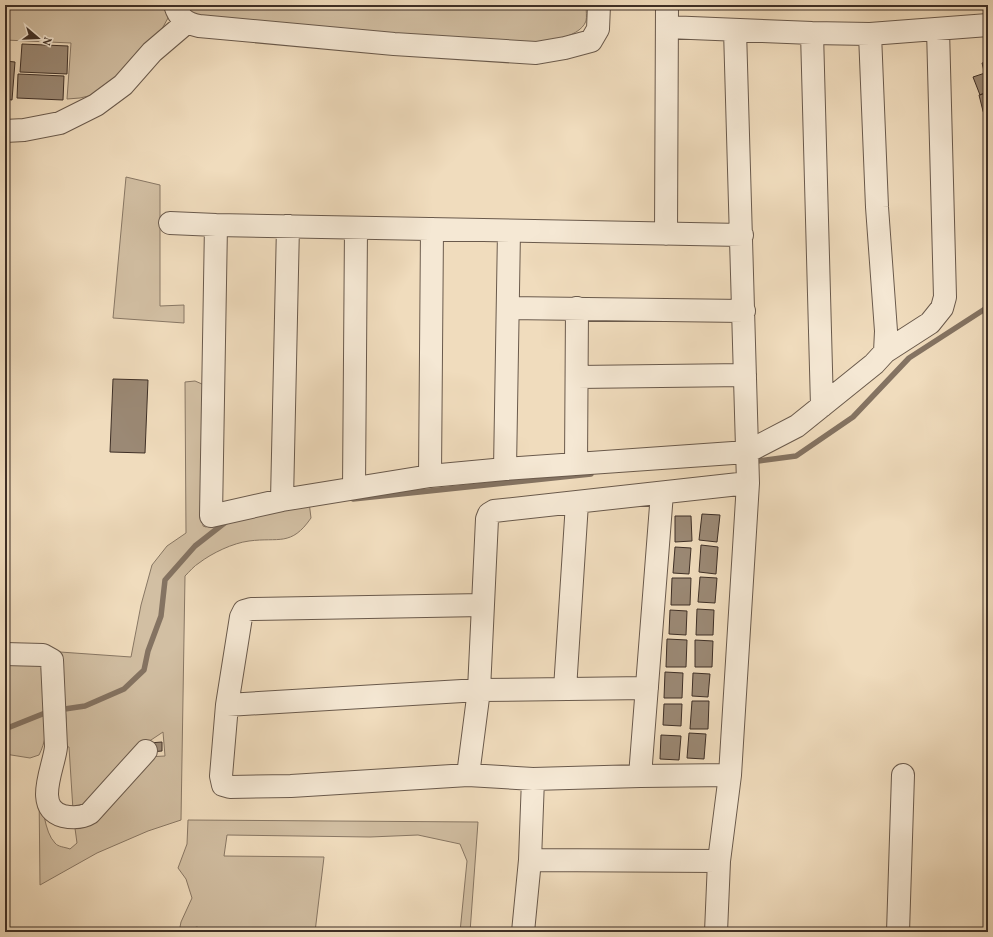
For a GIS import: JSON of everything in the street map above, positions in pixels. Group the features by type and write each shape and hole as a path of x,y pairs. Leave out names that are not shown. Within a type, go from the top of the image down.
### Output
{"street":[{"path":"175,5 178,14 186,23 198,26 386,43 536,52 565,48 591,41 598,29 598,5"},
{"path":"666,234 667,5"},
{"path":"5,131 24,130 60,123 96,105 123,85 152,52 186,23"},
{"path":"667,27 870,34 988,25"},
{"path":"468,775 479,690 487,519 490,514 494,511 662,493 747,468 874,364 885,352 930,323 942,308 945,297 938,29"},
{"path":"716,932 719,861 730,775 747,468 746,375 736,30"},
{"path":"812,33 822,406"},
{"path":"870,34 877,207 886,331 885,352"},
{"path":"170,223 742,235"},
{"path":"216,225 211,516 282,500 354,488 430,476 505,469 576,464 747,468"},
{"path":"282,500 288,226"},
{"path":"354,488 356,228"},
{"path":"430,476 432,229"},
{"path":"505,469 509,231"},
{"path":"508,308 744,311"},
{"path":"576,464 577,308"},
{"path":"577,377 746,375"},
{"path":"640,776 662,493"},
{"path":"565,689 577,502"},
{"path":"483,605 247,609 244,611 241,617 227,705 221,781 226,786 291,786 468,775 533,779 730,775"},
{"path":"5,654 43,655 52,660 55,755 48,783 47,800 54,811 65,816 86,816 146,751"},
{"path":"227,705 479,690 647,688"},
{"path":"898,932 903,775"},
{"path":"523,932 530,860 533,779"},
{"path":"530,860 719,861"}],"shaded area":[{"path":"5,5 167,5 168,18 163,27 115,84 97,94 67,99 71,43 5,40"},
{"path":"181,5 586,5 586,21 582,27 567,36 523,45 198,22"},
{"path":"126,177 160,185 160,306 184,305 184,323 113,318"},
{"path":"195,381 202,384 205,389 203,526 206,527 230,516 269,506 309,502 311,518 304,527 291,537 277,540 249,541 236,544 223,549 197,564 185,576 181,820 148,831 97,853 40,885 39,789 46,825 51,838 58,845 70,849 77,843 74,821 83,821 88,818 146,757 165,756 163,732 145,744 90,808 84,811 73,810 69,747 64,746 66,718 60,652 131,657 141,605 152,565 167,546 186,533 185,382"},
{"path":"9,662 37,664 43,670 47,724 43,745 39,755 30,758 5,754 5,701"},
{"path":"188,820 478,822 470,932 460,932 467,861 460,844 418,835 370,837 227,835 224,856 324,857 315,932 208,932 197,927 179,932 181,922 192,898 186,879 178,868 187,844"}],"building":[{"path":"22,44 68,46 67,74 20,72"},
{"path":"5,61 15,62 12,100 5,99"},
{"path":"988,62 988,70 984,71 982,63"},
{"path":"988,72 988,92 980,95 973,77"},
{"path":"18,74 64,76 63,100 17,98"},
{"path":"988,92 988,109 983,111 979,95"},
{"path":"988,110 988,116 985,117 983,111"},
{"path":"113,379 148,380 145,453 110,452"},
{"path":"702,514 720,515 717,542 699,540"},
{"path":"675,516 691,516 692,541 675,542"},
{"path":"701,545 718,547 716,574 699,572"},
{"path":"675,547 691,548 689,574 673,573"},
{"path":"700,577 717,578 715,603 698,602"},
{"path":"672,578 691,578 690,605 671,605"},
{"path":"697,609 714,610 713,635 696,635"},
{"path":"670,610 687,611 686,635 669,634"},
{"path":"667,639 687,640 686,667 666,667"},
{"path":"695,640 713,641 712,667 695,667"},
{"path":"665,672 683,673 682,698 664,698"},
{"path":"693,673 710,674 708,697 692,696"},
{"path":"692,701 709,701 708,729 690,729"},
{"path":"664,704 682,704 681,726 663,725"},
{"path":"689,733 706,734 704,759 687,758"},
{"path":"661,735 681,736 679,760 660,759"},
{"path":"162,742 162,751 150,752 149,743"}],"waterway":[{"path":"751,462 796,456 853,417 909,358 988,307"},
{"path":"353,499 591,474"},
{"path":"58,710 85,706 124,689 144,670 148,651 161,616 165,580 195,546 227,521"},
{"path":"5,729 50,711"}]}
